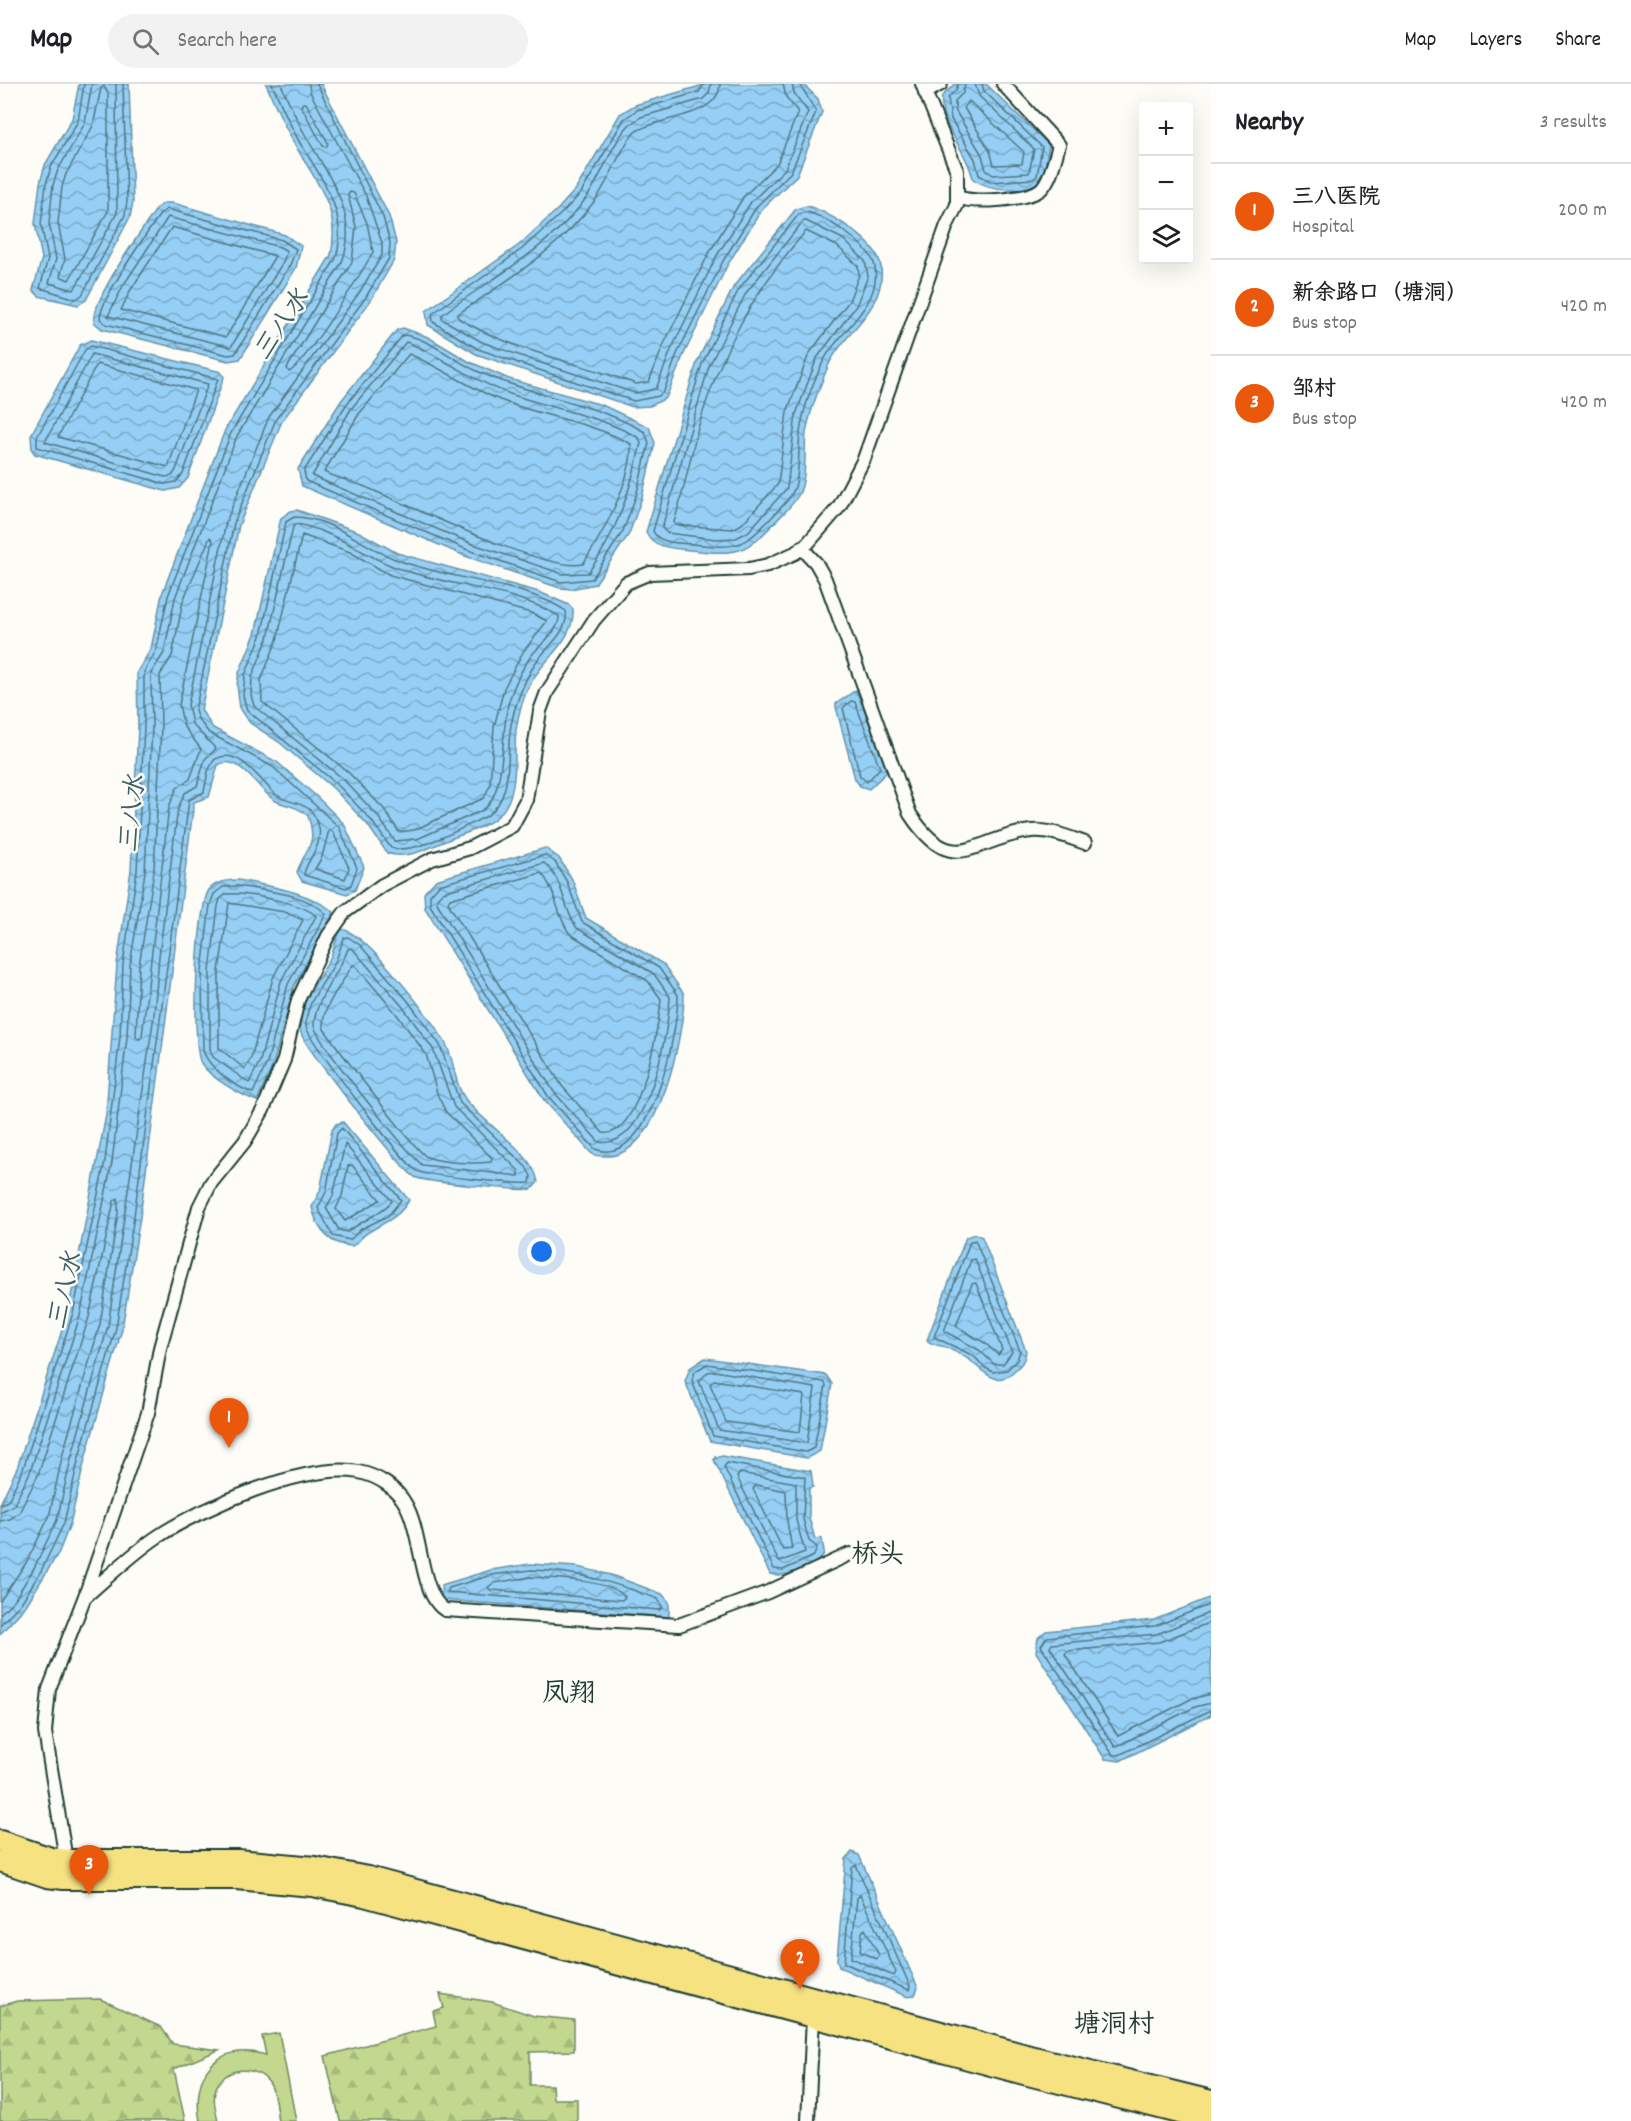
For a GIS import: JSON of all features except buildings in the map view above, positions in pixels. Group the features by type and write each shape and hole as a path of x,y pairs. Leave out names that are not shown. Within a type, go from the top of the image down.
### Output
{"main road":[{"path":"0,1840 51,1858 66,1860 238,1860 315,1867 368,1877 1018,2053 1211,2101"},
{"path":"0,1862 47,1877 64,1879 237,1879 312,1886 364,1896 1211,2121"}],"street":[{"path":"66,1860 45,1717 49,1689 86,1596 148,1413 160,1348 198,1207 218,1172 245,1141 263,1110 285,1060 298,1000 336,924 362,898 403,873 432,859 470,848 512,826 526,800 540,711 547,692 594,620 626,583 650,573 749,569 768,565 802,548 839,507 864,459 947,225 957,205 957,171 924,88 941,84"},
{"path":"958,197 982,202 1032,194 1043,187 1047,180 1059,146 1003,84"},
{"path":"802,548 816,563 825,579 910,814 926,835 954,852 970,850 1028,831 1054,833 1085,843"},
{"path":"86,1596 156,1538 197,1514 259,1489 294,1479 336,1472 358,1472 377,1478 402,1497 413,1520 431,1597 445,1610 679,1625 768,1592 850,1554"},
{"path":"808,2121 813,2017"}],"green space":[{"path":"440,1994 492,2002 534,2016 574,2020 574,2051 530,2052 530,2085 552,2085 553,2099 577,2099 577,2121 340,2121 325,2056 436,2026 433,2011 444,2008"},
{"path":"100,1999 161,2027 173,2044 219,2050 174,2069 185,2121 0,2121 0,2006 17,2001"},
{"path":"279,2033 296,2121 278,2121 275,2097 270,2084 257,2073 242,2070 226,2075 216,2088 214,2100 218,2121 200,2121 199,2089 211,2066 221,2058 233,2053 248,2052 266,2055 262,2036"}],"water":[{"path":"79,84 129,84 133,202 130,217 86,300 78,305 39,296 33,290 42,258 35,224 40,183 45,165 72,119"},
{"name":"三八水","path":"266,84 321,84 389,216 396,242 394,260 371,300 282,421 239,525 201,710 213,728 277,762 316,796 344,824 364,867 355,890 347,894 302,881 297,872 310,846 312,834 308,816 300,810 274,800 248,774 234,764 226,762 218,765 209,797 194,802 140,1217 122,1329 85,1459 70,1524 59,1552 25,1607 0,1634 0,1504 17,1468 68,1312 106,1115 117,964 131,870 138,727 137,672 151,649 162,594 225,430 331,255 333,238 329,208 318,183 286,129"},
{"path":"707,84 803,84 818,99 822,112 797,175 762,209 728,264 683,356 666,398 650,406 633,407 476,354 428,325 426,311 519,245 558,209 576,189 620,114 635,105"},
{"path":"955,84 986,84 1049,145 1043,179 1027,187 1008,189 989,186 973,179 965,157 948,127 942,107 942,96"},
{"path":"164,203 173,203 285,235 301,246 296,268 240,359 228,361 102,329 95,323 95,313 108,283 157,208"},
{"path":"807,206 840,221 863,238 878,257 881,282 871,307 829,364 819,389 806,433 800,492 796,500 766,532 739,550 706,552 659,545 649,538 646,532 697,362 734,286 796,209"},
{"path":"403,328 428,337 468,361 509,379 602,405 649,427 655,443 642,497 629,534 595,584 571,589 560,588 465,556 302,486 298,469 341,401 397,330"},
{"path":"91,340 221,372 224,377 188,478 179,488 165,491 35,454 32,450 31,435 80,345"},
{"path":"297,510 359,532 397,553 539,592 573,609 569,631 535,676 525,696 516,730 511,796 495,819 416,853 394,855 387,853 367,824 333,788 279,742 250,723 240,708 237,685 239,673 255,634 281,518"},
{"path":"856,690 888,771 869,789 860,786 855,779 836,707 836,704"},
{"path":"545,848 559,858 572,879 586,918 663,964 684,994 674,1062 655,1115 642,1136 626,1150 608,1156 597,1156 591,1153 544,1100 425,908 424,893 436,880"},
{"path":"238,880 301,894 334,912 294,986 273,1065 257,1101 218,1080 205,1069 198,1051 196,1031 199,947 205,901 209,890 215,885"},
{"path":"342,929 367,945 428,1017 446,1044 459,1087 466,1100 518,1149 534,1171 538,1182 532,1189 472,1186 415,1177 374,1132 335,1083 301,1033 300,1023 304,1004 326,966"},
{"path":"343,1122 409,1200 395,1216 367,1233 352,1246 337,1243 325,1234 317,1222 312,1207 320,1191 332,1130 336,1124"},
{"path":"975,1234 982,1237 1026,1351 1021,1364 1009,1375 998,1379 987,1375 964,1356 927,1340 966,1237"},
{"path":"705,1358 826,1375 832,1384 820,1451 807,1458 710,1441 685,1381 690,1368"},
{"path":"722,1456 811,1471 813,1487 809,1488 809,1518 815,1539 822,1538 824,1552 822,1557 809,1566 792,1573 770,1574 714,1460 715,1457"},
{"path":"530,1564 577,1567 611,1575 662,1594 669,1602 669,1617 442,1600 441,1585 491,1570"},
{"path":"1211,1597 1211,1715 1120,1761 1105,1759 1036,1652 1038,1638 1046,1631 1154,1620"},
{"path":"852,1852 859,1855 918,1988 915,1995 908,1997 839,1967 837,1960 846,1859"}],"place":[{"name":"三八医院","path":"229,1448"},
{"name":"邹村","path":"89,1895"},
{"name":"新余路口（塘洞）","path":"800,1989"}],"district":[{"name":"桥头","path":"878,1556"},
{"name":"凤翔","path":"569,1695"},
{"name":"塘洞村","path":"1114,2026"}]}
